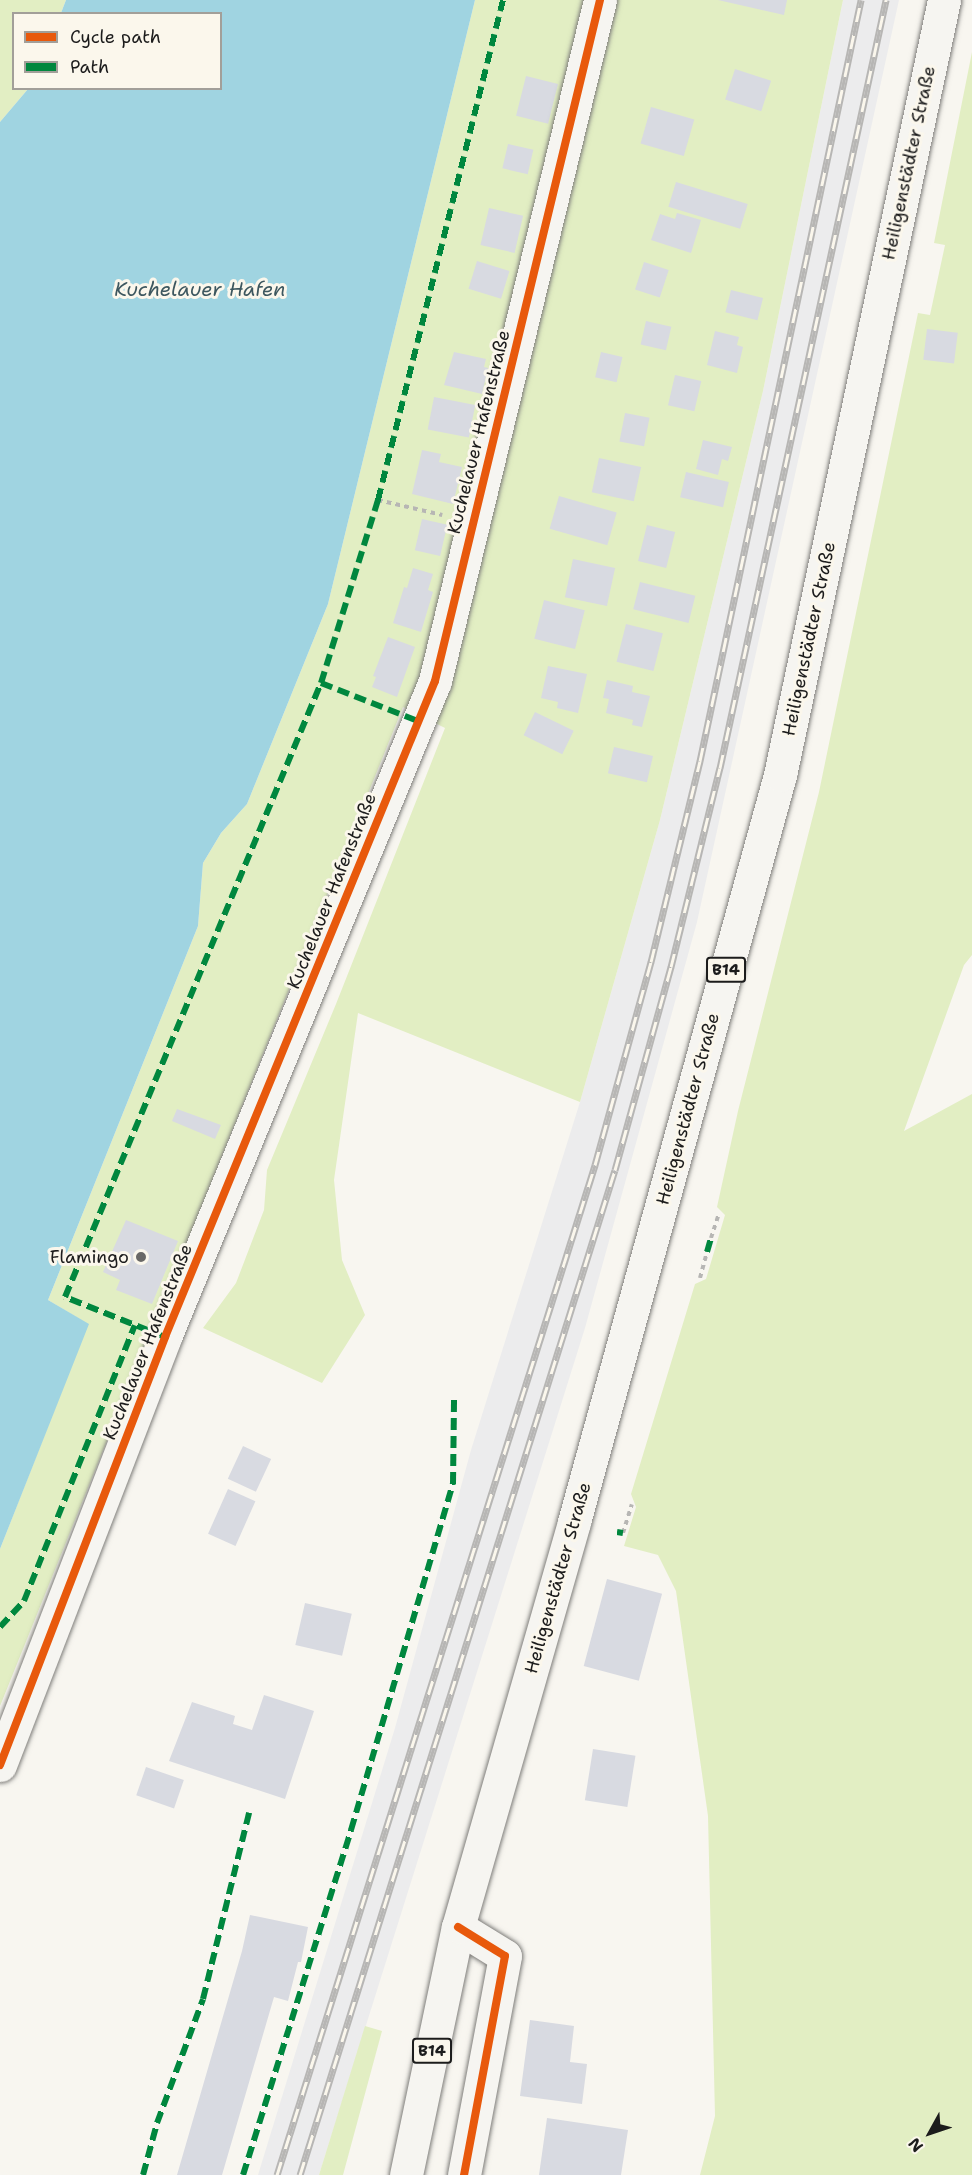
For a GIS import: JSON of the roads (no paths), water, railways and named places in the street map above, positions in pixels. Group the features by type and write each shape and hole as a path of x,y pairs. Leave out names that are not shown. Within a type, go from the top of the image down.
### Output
{"main road":[{"name":"Kuchelauer Hafenstraße","path":"0,1765 165,1337 435,681 600,0"},
{"name":"Heiligenstädter Straße","path":"406,2175 458,1927 574,1522 780,775 944,0"},
{"path":"458,1927 505,1956 464,2175"}],"water":[{"name":"Kuchelauer Hafen","path":"66,0 475,0 328,604 247,804 221,833 203,863 198,926 48,1300 89,1324 0,1549 0,122 27,90 222,90 222,12 61,12"}],"railway":[{"path":"277,2175 595,1165 651,962 700,761 861,0"},
{"path":"300,2175 615,1170 671,967 720,768 886,0"}],"place":[{"name":"Flamingo","path":"141,1257"}]}
